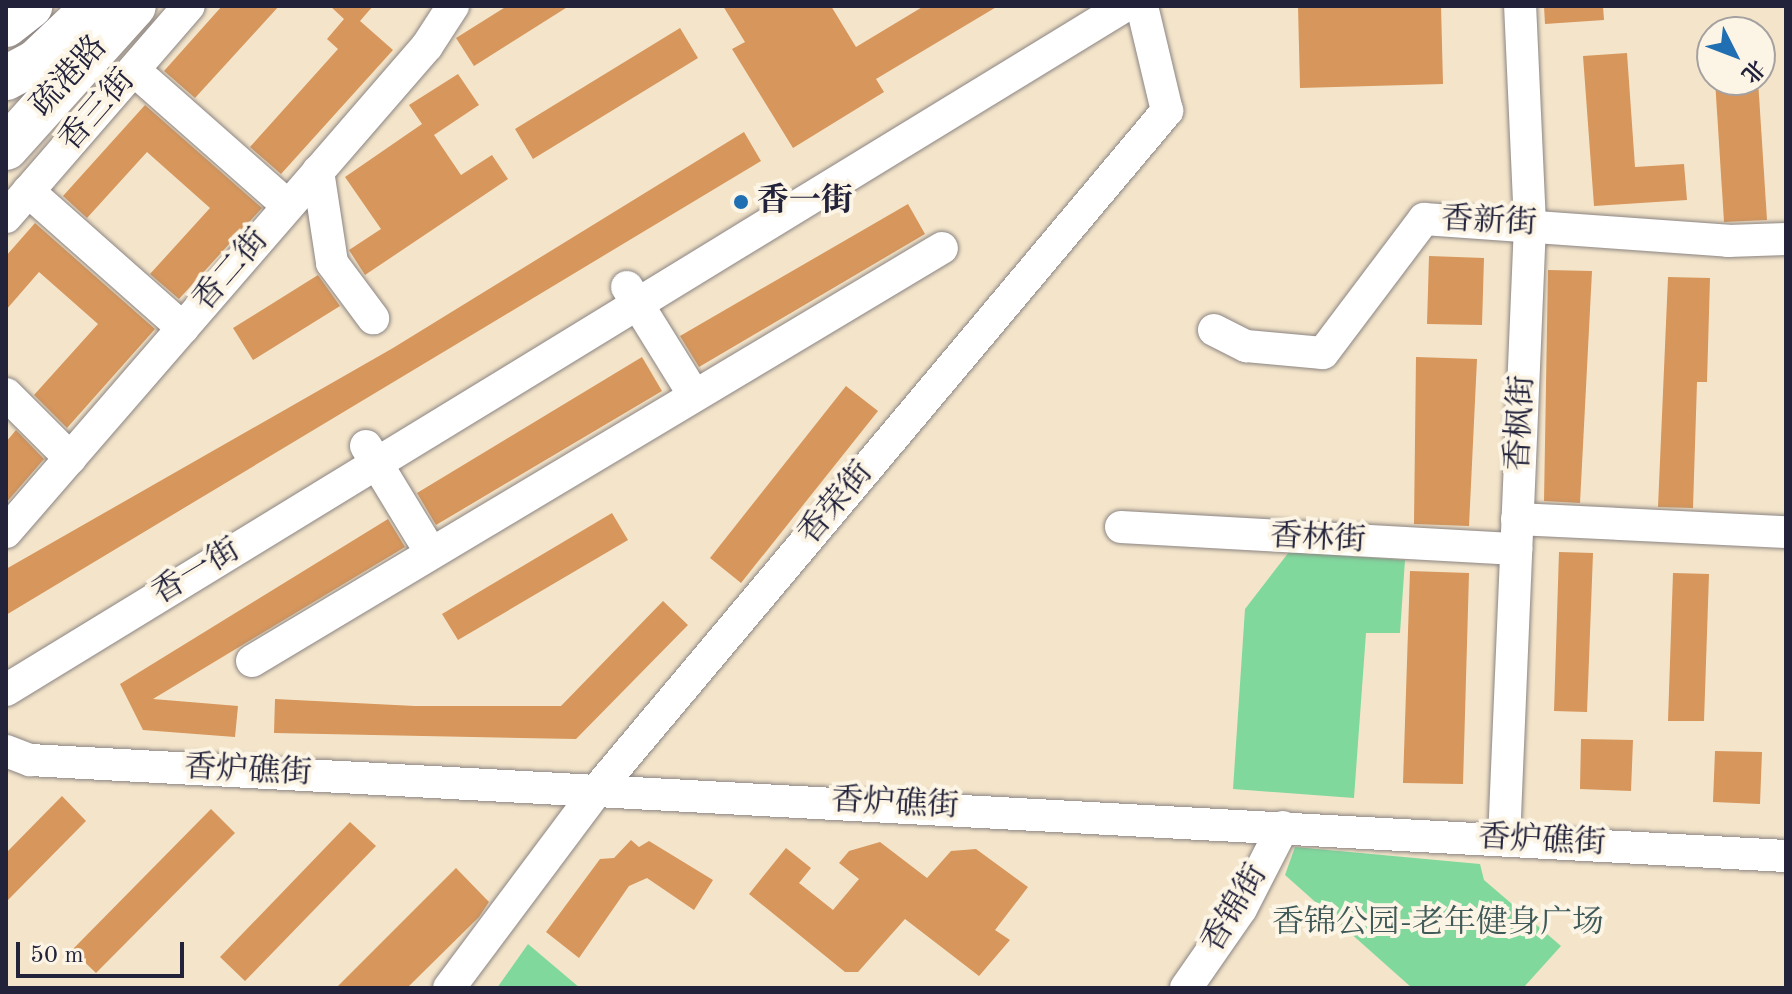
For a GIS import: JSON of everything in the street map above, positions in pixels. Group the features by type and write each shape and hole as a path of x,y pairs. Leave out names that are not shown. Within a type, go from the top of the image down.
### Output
{"highway":[{"path":"6,25 30,6"},
{"path":"6,78 36,62 95,6"},
{"name":"疏港路","path":"6,148 134,6"}],"street":[{"name":"香三街","path":"6,217 189,6"},
{"name":"香二街","path":"6,532 427,46 453,6"},
{"name":"香一街","path":"633,296 1089,6"},
{"name":"香一街","path":"6,666 371,455 633,296 1125,6"},
{"name":"香荣街","path":"449,988 597,790 1167,111 1142,6"},
{"name":"香枫街","path":"1504,840 1530,224 1520,6"},
{"path":"134,70 288,206"},
{"path":"318,171 332,263 373,318"},
{"path":"28,191 183,328"},
{"name":"香新街","path":"1214,330 1246,346 1323,353 1424,219 1530,224 1728,241 1786,239"},
{"path":"252,661 942,248"},
{"path":"633,296 694,395"},
{"path":"6,394 70,458"},
{"path":"371,455 431,553"},
{"name":"香一街","path":"6,690 371,455"},
{"name":"香林街","path":"1121,527 1189,535 1786,532"},
{"name":"香炉礁街","path":"6,751 30,760 1786,856"},
{"name":"香锦街","path":"1186,988 1241,909 1283,827"}],"green space":[{"path":"1289,552 1405,560 1400,633 1366,633 1354,798 1233,789 1245,609"},
{"name":"香锦公园-老年健身广场","path":"1295,847 1480,864 1484,880 1561,946 1523,988 1412,988 1285,875"},
{"path":"528,944 580,988 497,988"}],"building":[{"path":"222,6 279,6 195,98 164,71"},
{"path":"330,6 373,6 360,21 393,50 281,174 250,147 338,49 327,39 344,19"},
{"path":"507,6 569,6 474,66 456,38"},
{"path":"723,6 831,6 856,47 924,6 998,6 876,79 884,92 793,148 732,49 745,42"},
{"path":"1298,6 1441,6 1443,84 1300,88"},
{"path":"1544,6 1603,6 1604,20 1545,24"},
{"path":"680,28 698,58 533,159 515,129"},
{"path":"1627,53 1635,167 1684,164 1687,200 1594,206 1583,56"},
{"path":"458,74 479,105 434,135 461,175 492,155 508,179 365,275 349,250 381,229 345,177 422,124 409,105"},
{"path":"1716,96 1759,96 1767,220 1724,222"},
{"path":"145,105 262,208 179,299 150,274 210,208 147,152 87,218 63,196"},
{"path":"744,132 761,161 6,615 6,569 393,348"},
{"path":"908,204 925,234 699,367 680,336"},
{"path":"35,223 155,329 67,428 34,395 98,324 39,272 6,310 6,256"},
{"path":"1429,256 1484,258 1482,325 1427,324"},
{"path":"1548,270 1592,271 1580,503 1544,501"},
{"path":"318,275 340,306 253,360 233,328"},
{"path":"1668,277 1710,278 1707,382 1697,382 1693,508 1658,507"},
{"path":"642,357 662,391 436,525 417,493"},
{"path":"1416,357 1477,359 1469,526 1414,524"},
{"path":"846,386 878,411 741,583 710,558"},
{"path":"16,430 44,459 6,503 6,442"},
{"path":"612,513 628,540 458,640 442,614"},
{"path":"388,519 405,547 153,699 238,706 235,737 143,730 120,684"},
{"path":"1559,552 1593,553 1587,712 1554,711"},
{"path":"1410,571 1469,573 1463,784 1403,783"},
{"path":"1673,573 1709,574 1704,721 1668,721"},
{"path":"663,601 688,625 576,739 274,733 275,699 415,706 561,706"},
{"path":"1581,739 1633,740 1631,791 1580,789"},
{"path":"1715,751 1762,752 1760,804 1713,802"},
{"path":"62,796 86,821 6,902 6,853"},
{"path":"211,809 235,833 96,973 72,950"},
{"path":"350,822 376,846 245,981 220,957"},
{"path":"631,840 639,847 649,841 713,880 694,910 647,878 629,886 579,958 546,932 600,859 614,858"},
{"path":"880,842 927,878 951,851 976,849 1028,887 995,930 1010,940 979,976 905,919 858,972 845,972 749,894 786,848 811,868 799,883 833,910 859,879 839,863 849,851"},
{"path":"456,868 489,902 479,917 407,988 336,988"}],"place":[{"name":"香一街","path":"741,202"}]}
